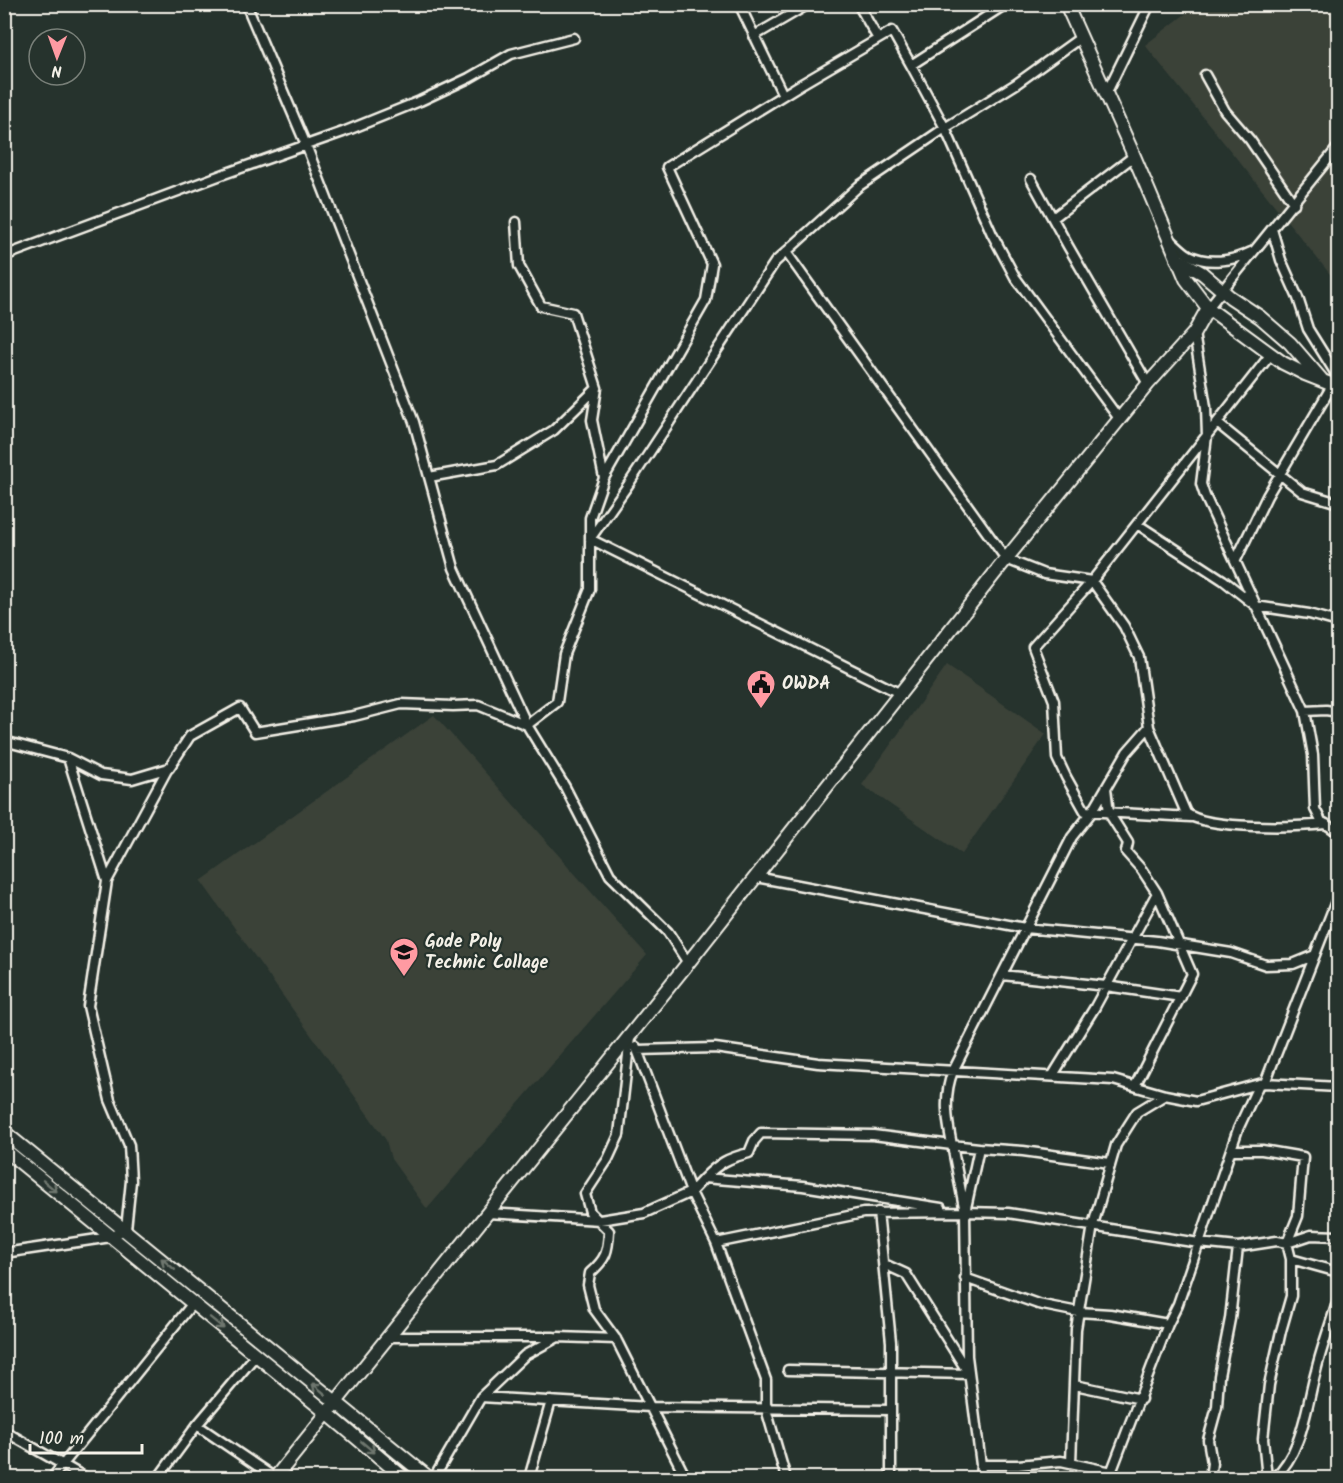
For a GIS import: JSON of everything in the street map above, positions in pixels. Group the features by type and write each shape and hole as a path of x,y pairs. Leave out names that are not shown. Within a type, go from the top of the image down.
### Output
{"street":[{"path":"246,4 306,145 414,422 454,568 527,725 565,787 610,875 668,932 688,963"},
{"path":"739,4 783,95"},
{"path":"754,36 808,4"},
{"path":"858,4 878,39"},
{"path":"911,65 1006,4"},
{"path":"1066,4 1186,279 1208,308 1271,354 1305,374 1333,382"},
{"path":"1106,94 1150,4"},
{"path":"527,725 557,702 564,654 590,589 590,518 604,478 706,300 712,264 667,167 892,31 945,128 992,234 1015,277 1120,420"},
{"path":"4,256 420,101 469,78 511,54 574,38"},
{"path":"590,539 775,262 859,186 1016,84 1080,38"},
{"path":"1205,75 1225,111 1250,140 1294,204"},
{"path":"196,1425 275,1479 688,963 1006,559 1148,384 1194,333 1208,308 1272,229 1335,160 1338,147"},
{"path":"1053,218 1134,156"},
{"path":"1031,179 1148,384"},
{"path":"516,222 519,266 541,306 573,313 597,388 592,420 604,478"},
{"path":"1272,229 1281,260 1308,328 1333,382"},
{"path":"1167,237 1190,255 1207,260 1231,259 1254,251"},
{"path":"786,252 1006,559 1044,574 1092,581 1124,626 1139,657 1149,727 1177,796 1186,813 1191,817"},
{"path":"1177,259 1202,273 1222,291 1247,307 1333,382"},
{"path":"1194,333 1206,407 1202,484 1205,496 1305,711 1313,755 1315,809 1322,821 1338,832"},
{"path":"1271,354 1092,581 1033,647 1054,701 1057,758 1065,777 1085,811 1191,817 1230,824 1288,828 1326,824"},
{"path":"1236,560 1267,496 1333,382"},
{"path":"429,477 497,465 554,430 597,388"},
{"path":"1217,423 1302,492 1338,503"},
{"path":"1137,524 1223,580 1256,606 1309,614 1338,622"},
{"path":"590,539 901,694"},
{"path":"126,1229 131,1181 129,1145 110,1100 87,1006 107,881 168,768 190,736 240,708 255,732 354,716 401,704 478,705 527,725"},
{"path":"1305,711 1338,712"},
{"path":"980,1479 981,1465 969,1374 965,1212 947,1122 946,1088 1072,837 1092,812 1127,752 1149,727"},
{"path":"4,741 68,758 101,775 132,778 168,768"},
{"path":"68,758 107,881"},
{"path":"1106,788 1109,813 1128,843 1126,852 1142,870 1157,893 1192,974 1135,1086"},
{"path":"756,877 1025,928 1179,944 1231,953 1266,965 1293,964 1315,955"},
{"path":"1053,1076 1157,893"},
{"path":"981,1465 1018,1465 1061,1461 1110,1475 1168,1324 1178,1304 1238,1130 1262,1084 1338,896"},
{"path":"1002,975 1181,997"},
{"path":"631,1032 691,1192 716,1243 766,1380 766,1409 786,1479"},
{"path":"631,1032 619,1135 608,1159 585,1194 590,1212 609,1231 608,1247 603,1262 590,1272 588,1285 594,1309 616,1339 686,1479"},
{"path":"637,1050 715,1048 818,1063 1113,1080 1196,1101 1262,1084 1338,1087"},
{"path":"1071,1462 1076,1329 1093,1225 1116,1145 1137,1112 1165,1095"},
{"path":"4,1132 126,1229 332,1408 404,1479"},
{"path":"487,1214 600,1221 644,1213 691,1192 718,1164 734,1156 749,1153 754,1141 761,1133 873,1134 1110,1163"},
{"path":"965,1212 979,1148"},
{"path":"4,1149 256,1355 429,1479"},
{"path":"1231,1150 1262,1150 1303,1157 1298,1216 1287,1243 1292,1259 1291,1296 1269,1385 1263,1439 1267,1479"},
{"path":"704,1178 803,1186 965,1212"},
{"path":"716,1243 863,1213 878,1212 1008,1213 1238,1247 1278,1241 1287,1243 1311,1235 1338,1236"},
{"path":"878,1212 891,1342 891,1479"},
{"path":"4,1252 111,1237 126,1229"},
{"path":"1210,1479 1212,1463 1208,1440 1217,1407 1219,1376 1230,1319 1238,1247"},
{"path":"1292,1259 1338,1272"},
{"path":"884,1263 906,1274 969,1374"},
{"path":"965,1278 1038,1304 1078,1312 1110,1314 1168,1324"},
{"path":"1274,1479 1291,1457 1301,1432 1338,1299"},
{"path":"52,1479 193,1303"},
{"path":"388,1337 616,1339"},
{"path":"434,1479 482,1397 525,1355 558,1337"},
{"path":"158,1479 196,1425 256,1355"},
{"path":"788,1370 969,1374"},
{"path":"1075,1385 1141,1399"},
{"path":"482,1397 650,1407 891,1410"},
{"path":"529,1479 551,1401"},
{"path":"4,1431 86,1479"}],"shaded area":[{"path":"1197,5 1338,5 1338,284 1145,45"},
{"path":"947,665 1046,734 962,854 862,785"},
{"path":"434,715 647,955 427,1209 391,1159 386,1140 201,881"}],"place":[{"name":"OWDA","path":"761,710"},
{"name":"Gode Poly Technic Collage","path":"404,978"}]}
